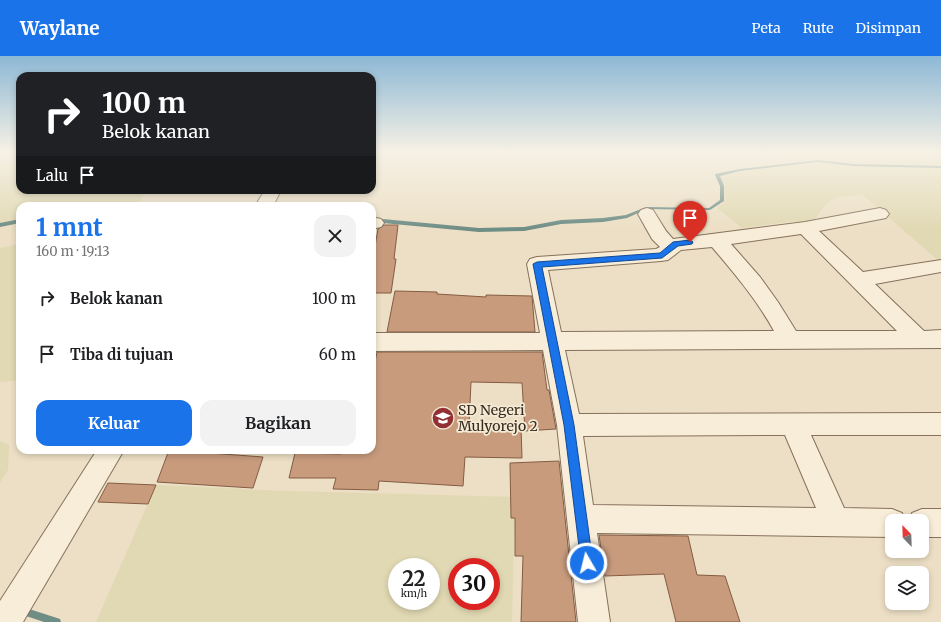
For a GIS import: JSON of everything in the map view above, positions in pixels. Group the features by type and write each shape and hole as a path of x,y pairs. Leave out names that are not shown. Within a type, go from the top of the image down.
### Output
{"street":[{"path":"647,214 659,235 671,247"},
{"path":"594,622 569,425 537,264 662,255 676,244 805,228 880,214"},
{"path":"805,228 920,340"},
{"path":"716,240 753,282 771,307 789,338"},
{"path":"860,280 940,266"},
{"path":"376,342 789,338 941,339"},
{"path":"569,425 794,426 941,424"},
{"path":"794,426 836,522"},
{"path":"5,622 109,454"},
{"path":"581,519 885,523"},
{"path":"929,523 941,523"}],"shaded area":[{"path":"0,177 16,177 16,194 144,194 139,202 16,202 16,223 0,225"},
{"path":"721,177 941,177 941,263 862,194 835,198 825,205 813,222 798,224 794,221 742,228 717,208 725,202 724,185"},
{"path":"16,245 16,380 0,382 0,248"},
{"path":"0,441 9,445 8,470 0,483"},
{"path":"156,485 287,491 515,497 512,622 96,622"}],"building":[{"path":"384,225 398,225 394,259 396,259 391,293 376,293 376,240 378,229"},
{"path":"395,291 437,292 437,294 486,297 486,295 532,296 535,332 387,332"},
{"path":"377,352 542,352 547,390 549,390 556,429 525,431 522,383 471,382 469,424 521,427 522,458 465,457 463,486 379,481 378,490 333,489 336,478 289,478 295,454 376,454"},
{"path":"168,454 223,454 263,457 253,488 157,482"},
{"path":"559,461 576,622 521,622 523,556 515,556 515,518 511,518 510,463"},
{"path":"108,483 156,485 148,504 98,502"},
{"path":"599,535 688,536 697,575 725,576 740,622 676,622 664,574 605,576"}],"waterway":[{"path":"376,220 479,230 524,229 561,222 603,220 627,216 646,208 710,209 722,201 722,186 718,177"},
{"path":"0,225 16,222"},
{"path":"26,612 57,622"}],"place":[{"name":"SD Negeri Mulyorejo 2","path":"443,418"}],"route":[{"path":"587,563 569,425 537,264 662,255 676,244 690,242"}]}
